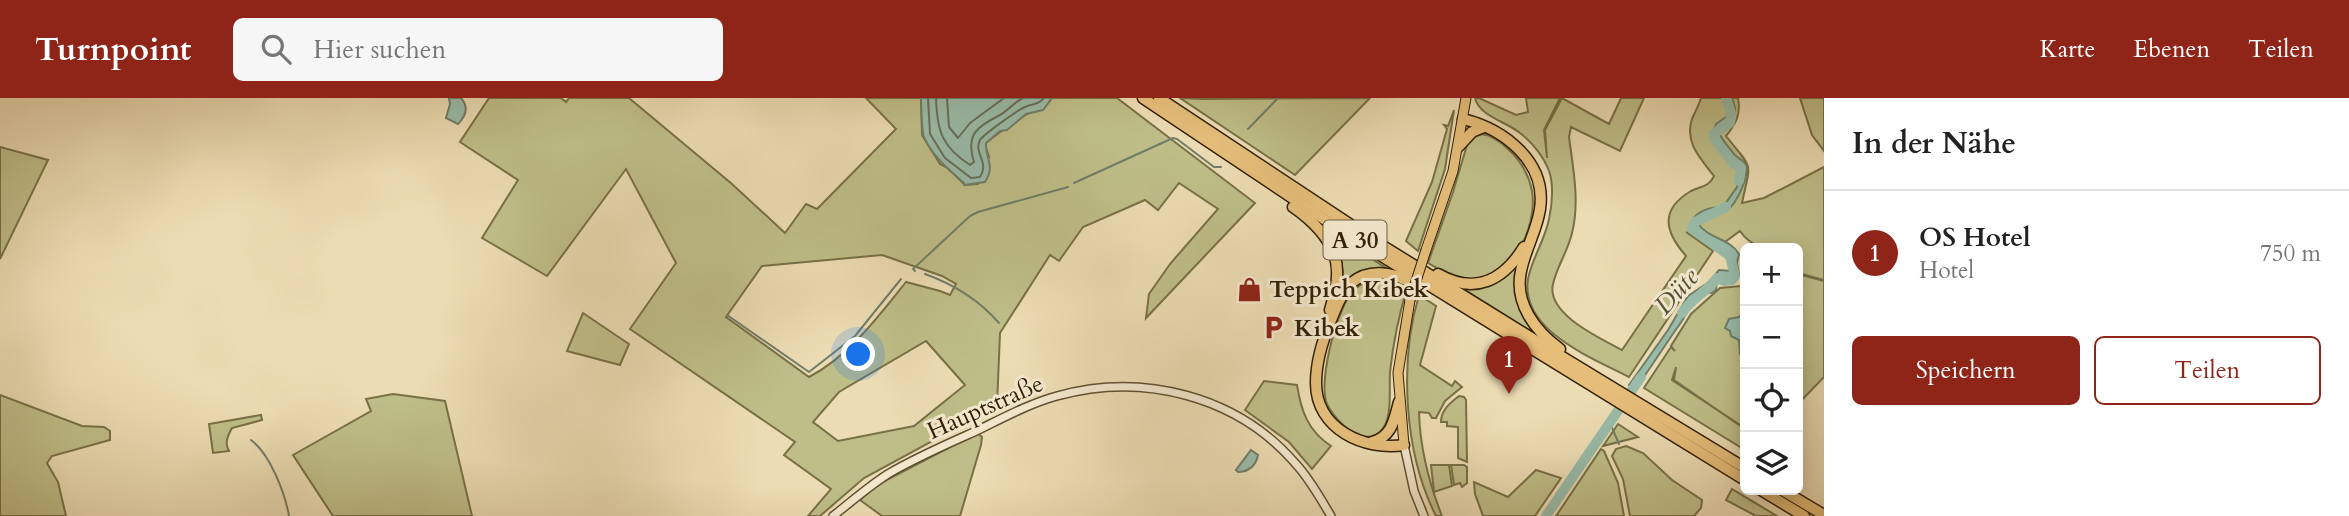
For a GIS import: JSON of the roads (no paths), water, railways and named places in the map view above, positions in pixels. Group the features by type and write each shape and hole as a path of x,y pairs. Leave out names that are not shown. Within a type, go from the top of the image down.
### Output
{"highway":[{"name":"A 30","path":"1143,98 1251,172 1460,306 1617,397 1740,477"},
{"name":"A 30","path":"1159,98 1378,243 1582,369 1617,397"},
{"path":"1463,119 1512,141 1531,164 1541,197 1540,211 1521,271 1524,307 1540,332 1574,358 1582,369"},
{"path":"1459,146 1472,132 1484,127"},
{"path":"1251,172 1258,183 1311,222 1332,248 1338,279 1316,383 1319,400 1326,415 1336,428 1352,438 1382,445 1404,444"},
{"path":"1378,243 1395,248 1442,276 1460,283 1476,284 1491,280 1504,272 1518,257 1533,233"},
{"path":"1327,329 1343,293 1350,284 1375,273 1404,278 1453,307 1460,306"},
{"path":"1352,438 1371,442 1384,437 1389,432 1399,402"},
{"name":"A 30","path":"1630,405 1740,465"},
{"path":"1769,495 1804,516"},
{"path":"1790,495 1824,515"}],"main road":[{"path":"1404,444 1399,402 1399,359 1410,300 1459,146 1466,98"}],"street":[{"name":"Hauptstraße","path":"833,516 888,475 1021,409 1080,391 1140,387 1202,400 1264,432 1296,463 1331,516"},
{"path":"1404,444 1414,491 1424,516"}],"water":[{"path":"449,98 461,98 465,105 465,115 458,124 446,118"},
{"path":"921,98 1052,98 1043,110 1026,114 986,143 990,171 985,182 964,185 927,144 923,130"},
{"path":"1726,98 1732,98 1735,110 1732,118 1718,131 1735,155 1745,163 1746,176 1731,207 1697,222 1701,228 1730,245 1739,254 1739,275 1730,279 1722,277 1717,282 1716,290 1712,293 1703,292 1699,296 1636,388 1629,385 1668,330 1688,296 1709,282 1719,270 1733,269 1726,255 1691,226 1699,213 1723,207 1737,187 1740,166 1713,133 1716,124 1730,114"},
{"path":"1739,317 1740,354 1739,340 1731,336 1730,331 1725,328 1729,319"},
{"path":"1251,450 1258,455 1255,462 1248,470 1238,472 1236,470"}],"waterway":[{"path":"1248,129 1278,98"},
{"name":"Düte","path":"1726,98 1731,113 1730,123 1713,134 1733,163 1741,168 1739,181"},
{"path":"1074,183 1173,138 1214,167 1221,167"},
{"path":"915,271 913,269 970,216 1068,187"},
{"name":"Düte","path":"1682,313 1717,278 1724,281 1732,280 1735,276 1730,256 1692,229 1695,222 1726,207"},
{"path":"925,274 965,294 999,323"},
{"path":"727,315 809,372 855,336 901,279"},
{"name":"Düte","path":"1546,516 1641,377"},
{"path":"1610,423 1619,444"},
{"path":"251,440 258,446 276,475 289,516"}],"place":[{"name":"Teppich Kibek","path":"1249,289"},
{"name":"Kibek","path":"1274,328"},
{"name":"OS Hotel","path":"1509,394"}]}
